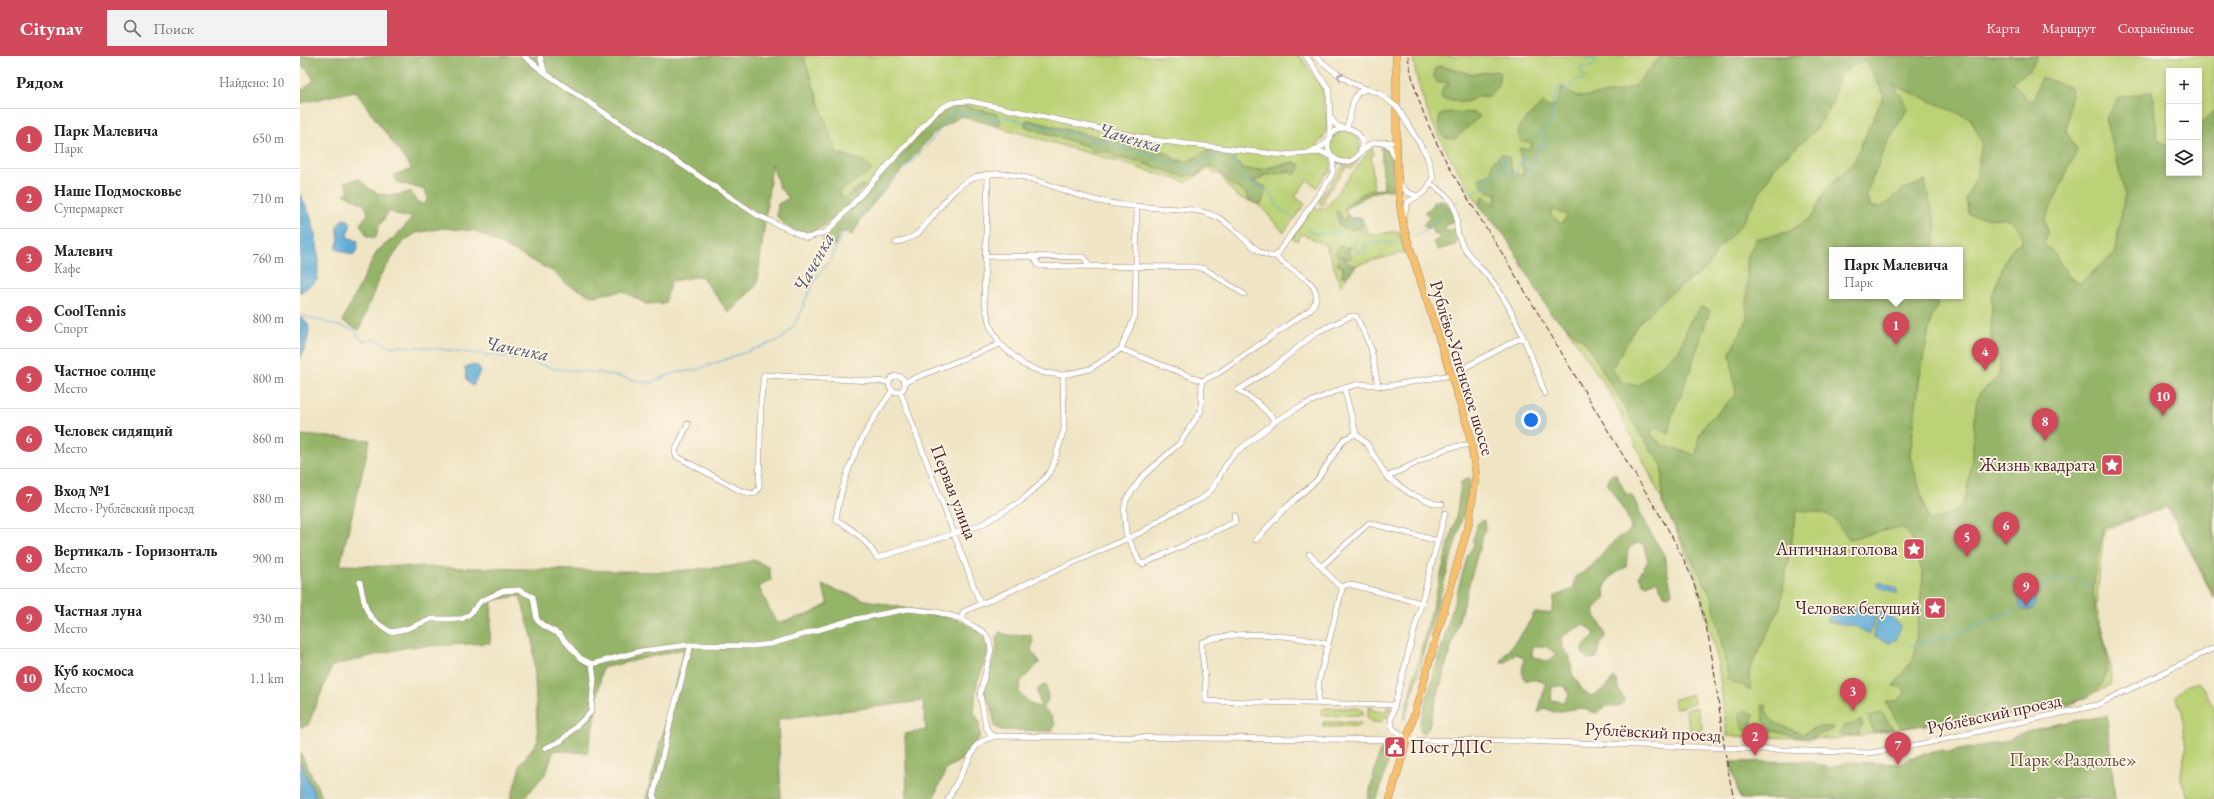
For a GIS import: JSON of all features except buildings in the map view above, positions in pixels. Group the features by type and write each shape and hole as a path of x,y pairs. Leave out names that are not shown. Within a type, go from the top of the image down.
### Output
{"main road":[{"name":"Рублёво-Успенское шоссе","path":"1390,799 1471,511 1476,474 1472,444 1404,229 1398,182 1396,56"}],"street":[{"path":"524,56 545,73 757,215 807,238 828,231 937,112 949,103 957,101 969,102 1153,140 1283,155 1322,152 1346,163"},
{"path":"540,56 545,73"},
{"path":"1306,56 1327,86 1331,118 1330,136 1327,143 1310,154"},
{"path":"1315,56 1337,74 1358,87 1380,93 1398,108 1427,156 1432,170 1431,184 1426,191 1406,204 1404,229"},
{"path":"1360,154 1362,144 1357,134 1352,116 1354,97 1360,92 1368,90"},
{"path":"1385,142 1394,133 1397,112"},
{"path":"1330,136 1337,130 1345,128 1352,116"},
{"path":"1331,118 1336,125 1357,134 1372,144"},
{"path":"1385,142 1394,152 1398,170"},
{"path":"896,243 917,235 952,192 975,177 998,173 1026,178 1098,201 1137,207 1195,210 1216,216 1236,229 1256,249 1269,257 1276,256 1322,192 1333,172 1355,159 1365,147 1372,144 1385,142 1398,142"},
{"path":"1327,143 1332,157 1333,172"},
{"path":"988,175 987,256 984,300 990,326 1000,344 1024,365 1044,373 1063,375 1090,369 1122,349 1135,316 1137,207"},
{"path":"1398,182 1407,192 1418,196"},
{"path":"1431,184 1445,193 1457,211 1460,237 1464,248 1492,281 1505,301 1522,337 1545,394"},
{"path":"987,256 1084,256 1089,266"},
{"path":"1033,256 1039,266 1196,267 1205,269 1244,294"},
{"path":"1122,349 1202,381 1220,372 1311,309 1316,303 1316,293 1310,283 1281,263 1276,256"},
{"path":"1276,421 1257,402 1238,390 1271,369 1317,332 1352,316 1356,316 1371,348 1378,386"},
{"path":"1466,367 1522,337"},
{"path":"905,382 1000,344"},
{"path":"688,424 675,451 676,456 741,491 754,494 759,488 761,399 764,375 889,382"},
{"path":"893,390 873,418 852,457 836,520 847,525 861,536 878,558 955,535 981,525 1008,510 1039,484 1052,469 1064,429 1063,375"},
{"path":"962,619 963,612 980,603 1128,539 1148,529 1169,514 1203,498 1213,488 1225,466 1235,453 1276,421 1299,407 1344,388 1363,384 1388,386 1451,375"},
{"path":"889,382 892,377 898,376 905,382"},
{"path":"1202,381 1201,411 1179,444 1142,477 1126,500 1124,510 1128,539 1140,563 1143,564 1235,522 1234,515"},
{"path":"889,382 893,390"},
{"path":"893,390 900,391 904,387 905,382"},
{"path":"1344,388 1356,434 1367,444 1387,477 1411,494 1442,504"},
{"name":"Первая улица","path":"900,391 980,603"},
{"path":"1256,540 1283,510 1317,480 1344,439 1356,434"},
{"path":"1387,477 1447,448 1472,444"},
{"path":"1408,739 1396,733 1392,728 1391,718 1445,513"},
{"path":"1321,567 1369,523 1438,541"},
{"path":"1309,554 1341,587 1342,592 1319,680 1318,703"},
{"path":"360,582 367,612 372,620 391,632 406,629 419,622 432,619 462,619 470,614 480,601 503,591 519,590 533,597 537,620 544,626 559,634 580,658 592,664 641,651 691,645 754,646 771,644 851,620 908,609 937,612 962,619 986,633 991,650 980,694 986,727 990,734 996,736"},
{"path":"1341,587 1349,584 1421,603"},
{"path":"1328,644 1295,636 1241,635 1204,641 1201,644 1206,701 1395,705"},
{"path":"655,799 653,797 663,750 691,645"},
{"name":"Рублёвский проезд","path":"996,736 1408,739 1875,753 2097,705 2214,648"},
{"path":"545,748 561,741 591,712 594,679 592,664"},
{"path":"948,799 976,746 982,741 996,736"}],"green space":[{"path":"300,56 803,56 837,154 863,161 872,170 838,192 844,199 860,186 865,186 847,207 836,217 813,231 801,232 789,227 777,216 778,204 789,198 779,187 772,164 757,285 729,313 701,276 671,281 665,303 646,304 623,291 592,296 565,283 554,272 475,231 443,228 416,233 403,242 380,276 359,330 342,321 377,251 396,236 413,217 400,216 389,211 378,228 376,238 367,236 360,224 368,214 365,205 344,194 349,191 345,182 360,179 370,189 390,195 397,195 411,191 415,200 424,205 428,198 425,190 397,182 394,175 412,169 355,91 300,103 300,89 303,90 314,80 306,68 302,67"},
{"path":"803,56 1300,56 1322,87 1327,128 1322,140 1317,143 1322,154 1332,159 1330,173 1326,174 1317,187 1307,180 1295,197 1305,204 1284,232 1257,204 1262,202 1252,181 1264,175 1300,165 1294,162 1258,170 1242,169 1230,153 1208,150 1187,162 1175,160 1168,154 1134,139 1111,135 1105,139 1027,120 1024,126 1087,146 1093,151 1109,152 1115,157 1136,161 1183,176 1196,175 1208,166 1212,167 1218,170 1233,186 1243,191 1248,196 1250,201 1238,197 1228,186 1222,176 1209,169 1186,182 996,126 1001,122 997,114 941,113 870,191 865,186 860,186 844,199 837,193 871,170 847,155 837,154"},
{"path":"1413,56 2214,56 2214,599 2168,506 2104,530 2096,606 2110,663 2111,685 2072,704 1962,725 1942,722 1837,739 1727,736 1718,662 1696,577 1666,508 1613,398 1482,198 1479,205 1457,170 1429,116 1422,97","holes":["1439,66 1471,74 1498,71 1490,96 1479,96 1466,102 1449,85","1466,113 1474,113 1479,116 1455,139"]},
{"path":"1661,56 2038,56 2028,72 2012,82 2028,100 2034,99 2041,77 2072,88 2066,131 2077,150 2045,220 2048,231 2044,244 2054,253 2069,277 2080,283 2114,254 2125,194 2106,118 2120,97 2152,92 2158,140 2166,144 2166,176 2202,176 2202,124 2214,110 2214,596 2189,545 2167,507 2103,527 2093,596 2096,616 2105,644 2107,664 2104,679 2097,690 2086,697 2073,702 2025,708 2019,712 1979,720 1976,718 1901,728 1886,702 1899,700 1905,692 1901,687 1893,686 1914,658 1923,575 1912,538 1901,527 1849,539 1838,524 1828,515 1816,512 1797,511 1780,607 1749,671 1750,691 1745,688 1744,685 1732,683 1727,678 1728,675 1712,597 1662,503 1662,465 1641,435 1587,344 1551,314 1505,236 1479,205 1483,196 1495,205 1497,193 1490,192 1485,189 1479,179 1491,172 1493,162 1501,154 1509,157 1513,173 1524,176 1519,148 1530,149 1532,144 1529,142 1522,142 1518,133 1521,124 1543,103 1548,107 1556,105 1562,87 1579,97 1616,92 1635,86","holes":["1865,59 1884,95 1853,163 1826,189 1812,217 1788,232 1756,239 1747,258 1747,320 1730,353 1736,395 1708,421 1699,436 1696,455 1662,445 1651,435 1652,429 1663,430 1669,435 1672,414 1682,393 1710,310 1701,307 1689,323 1680,349 1638,386 1621,382 1612,369 1637,325 1667,296 1707,268 1718,249 1740,226 1777,164 1817,129 1833,101 1839,75","1894,85 1971,119 1982,142 1976,178 1966,199 1969,214 1987,218 2011,219 2022,236 2021,243 2013,247 2006,259 1992,296 1991,338 1993,349 2000,358 2000,370 1997,378 1979,394 1976,405 1970,472 1965,498 1961,506 1954,512 1929,522 1910,455 1920,375 1932,315 1938,308 1936,299 1829,299 1829,247 1934,247 1936,227 1925,181 1902,190 1882,207 1871,207 1866,194 1888,141 1908,108","1552,210 1568,215 1561,224 1550,214"]},
{"path":"1439,66 1471,74 1498,71 1501,73 1497,87 1490,96 1479,96 1466,102 1442,99 1441,95 1444,86 1449,85 1448,82 1438,83 1434,77 1435,68"},
{"path":"964,106 997,114 1001,122 996,126 961,116 934,133 865,213 852,235 847,232 840,232 835,245 828,244 822,240 941,113 954,107"},
{"path":"1450,112 1474,113 1480,116 1455,139 1444,138 1438,124 1440,115"},
{"path":"1027,120 1105,139 1111,135 1134,139 1168,154 1175,160 1187,162 1208,150 1230,153 1242,169 1258,170 1294,162 1300,165 1300,170 1294,175 1288,171 1270,175 1264,174 1261,179 1252,181 1266,187 1262,203 1257,204 1250,201 1248,196 1243,191 1233,186 1215,168 1208,166 1196,175 1183,176 1136,161 1115,157 1109,152 1093,151 1087,146 1024,126"},
{"path":"1345,131 1356,135 1360,146 1356,157 1345,161 1334,157 1330,146 1334,135"},
{"path":"1372,147 1374,155 1371,155 1374,190 1365,193 1344,209 1348,215 1344,220 1338,216 1339,226 1358,229 1364,224 1369,235 1399,231 1405,252 1353,266 1341,255 1349,254 1346,252 1350,247 1347,248 1341,254 1338,262 1338,265 1343,267 1342,277 1345,274 1347,277 1341,286 1326,245 1302,234 1297,241 1292,238 1313,207 1319,209 1326,208"},
{"path":"1381,147 1389,149 1389,153 1392,156 1393,190 1374,193 1344,210 1350,202 1369,190 1384,189"},
{"path":"1359,159 1352,168 1346,167 1323,199 1326,202 1323,205 1320,204 1319,199 1343,166"},
{"path":"1441,200 1444,201 1452,211 1456,220 1446,225 1444,231 1454,229 1457,239 1455,245 1438,250 1433,242 1439,239 1440,235 1433,233 1433,228 1427,228 1423,225 1430,217 1424,212 1431,208 1433,202"},
{"path":"1336,211 1341,213 1341,218 1344,220 1348,215 1349,218 1362,218 1364,224 1354,230 1341,227"},
{"path":"1339,246 1346,248 1351,246 1347,252 1351,255 1350,259 1345,258 1343,255 1341,256 1350,265 1357,265 1347,277 1345,274 1342,277 1343,267 1338,265 1339,256 1335,254"},
{"path":"300,435 370,440 340,565 664,572 733,566 753,560 769,567 771,580 759,587 776,623 810,614 828,604 822,585 866,600 959,620 980,632 986,638 988,654 977,683 975,701 974,713 979,721 980,737 963,759 947,768 933,799 907,799 905,734 926,730 923,701 778,719 781,799 646,799 684,649 602,668 594,722 587,753 554,750 546,773 523,799 511,799 521,763 538,741 533,640 520,596 492,600 490,643 407,647 332,666 308,725 300,727"},
{"path":"1612,474 1616,474 1626,494 1631,495 1634,499 1645,524 1664,555 1672,593 1669,596 1664,595 1656,581 1647,585 1643,584 1639,576 1648,561 1643,544 1638,543 1630,547 1626,567 1610,577 1604,589 1606,597 1595,608 1596,616 1601,624 1605,636 1598,647 1597,658 1588,659 1582,653 1585,645 1594,636 1594,632 1584,624 1561,637 1562,646 1570,657 1572,674 1584,692 1591,696 1598,693 1614,678 1617,681 1618,689 1624,699 1623,703 1618,706 1604,707 1596,713 1580,708 1553,712 1545,708 1538,713 1546,684 1539,680 1525,680 1522,672 1524,659 1517,654 1512,656 1506,662 1501,662 1502,658 1523,632 1534,613 1551,613 1553,610 1554,597 1573,589 1576,576 1588,569 1616,539 1626,534 1631,528 1627,516 1608,485 1608,481","holes":["1546,646 1556,654 1548,662 1532,656 1532,647","1565,686 1569,695 1564,702 1551,700 1552,687"]},
{"path":"1468,478 1470,479 1468,494 1459,530 1423,654 1422,663 1405,719 1403,719 1457,513 1461,482"},
{"path":"1484,520 1486,524 1428,729 1425,732 1421,732 1419,726 1468,554 1474,545 1473,540 1478,523"},
{"path":"1000,632 1009,635 1031,635 1033,642 1031,650 1038,659 1039,663 1021,681 1019,692 1031,704 1038,707 1040,702 1037,693 1041,687 1046,685 1048,699 1043,709 1051,716 1055,725 1052,731 1002,730 995,727 991,705 985,696 984,688 997,649 996,637"},
{"path":"2198,682 2204,688 2214,710 2214,799 2189,799 2181,779 2187,744 2183,733 2183,714 2177,702 2176,696 2185,686"},
{"path":"1692,694 1695,703 1676,709 1673,700"},
{"path":"1766,705 1769,717 1791,730 1803,734 1816,727 1833,727 1832,730 1808,739 1772,731 1764,721 1762,706"},
{"path":"1369,707 1373,708 1374,711 1387,711 1387,708 1392,708 1388,717 1382,718 1382,722 1371,722 1367,717"},
{"path":"1697,707 1703,729 1691,733 1685,710"},
{"path":"1325,708 1360,708 1363,711 1363,715 1321,716 1322,710"},
{"path":"1745,710 1754,715 1750,727 1747,730 1742,729 1742,723 1739,718 1740,713"},
{"path":"1882,713 1893,729 1873,732 1868,716"},
{"name":"Парк «Раздолье»","path":"2107,716 2115,799 1740,799 1730,762 1807,761 1831,768 1847,762 1901,764 1908,758 1942,750 1949,752 2007,741 2016,735 2061,723"},
{"path":"1861,720 1863,724 1860,726 1859,734 1842,736 1838,734 1845,726 1854,724"},
{"path":"1323,722 1360,722 1360,726 1323,727"},
{"path":"1384,747 1388,748 1390,756 1377,799 1368,799 1379,753"},
{"path":"300,752 323,799 317,799 300,762"}],"water":[{"path":"300,194 310,214 316,236 318,269 317,280 300,293"},
{"path":"343,219 348,220 351,223 347,237 358,241 357,251 353,255 336,249 339,238 337,227"},
{"path":"300,317 305,320 309,330 307,343 300,359"},
{"path":"470,365 478,366 480,371 473,386 468,381 465,368"},
{"path":"1880,582 1896,588 1898,594 1877,586 1877,583"},
{"path":"2031,597 2035,599 2035,605 2031,610 2022,610 2019,604 2020,598"},
{"path":"1841,606 1868,608 1874,611 1875,618 1870,634 1854,626 1826,621 1835,609"},
{"path":"1883,609 1900,625 1897,639 1890,643 1874,637 1876,622"},
{"path":"300,762 317,799 300,799"}],"waterway":[{"name":"Чаченка","path":"1481,189 1487,187 1487,175 1496,175 1500,161 1503,157 1508,171 1512,176 1515,175 1524,155 1526,158 1525,170 1530,173 1532,171 1538,147 1544,145 1546,138 1545,136 1539,135 1540,132 1551,125 1552,112 1554,111 1553,102 1557,93 1555,91 1563,86 1567,91 1577,79 1583,80 1585,77 1580,70 1581,67 1590,68 1597,62 1596,59 1586,59 1583,56"},
{"name":"Чаченка","path":"300,315 354,330 363,341 376,339 388,346 423,347 521,359 556,369 600,373 649,383 674,373 696,370 782,339 795,324 814,281 830,260 842,234 872,200 924,150 953,112 984,114 994,121 1003,117 1039,125 1137,151 1189,169 1221,153 1231,157 1241,177 1270,192 1278,207 1292,218"},
{"name":"Чаченка","path":"1471,193 1478,190"},
{"name":"Чаченка","path":"1454,204 1460,200"},
{"name":"Чаченка","path":"1416,235 1421,233 1452,206"},
{"name":"Чаченка","path":"1308,230 1313,233 1326,234 1347,227 1357,220 1361,221 1361,230 1355,244 1357,252 1363,253 1367,243 1392,243 1400,240"},
{"path":"2033,599 2043,586 2061,578 2090,586"},
{"path":"1910,646 1958,633 2013,611"}],"railway":[{"path":"1408,56 1413,82 1421,107 1431,131 1455,178 1655,507 1681,553 1698,597 1706,625 1728,770 1734,799"}],"place":[{"name":"Парк Малевича","path":"1896,345"},
{"name":"CoolTennis","path":"1985,371"},
{"name":"Куб космоса","path":"2163,416"},
{"name":"Вертикаль - Горизонталь","path":"2045,441"},
{"name":"Жизнь квадрата","path":"2112,465"},
{"name":"Человек сидящий","path":"2006,545"},
{"name":"Античная голова","path":"1914,549"},
{"name":"Частное солнце","path":"1967,557"},
{"name":"Частная луна","path":"2026,606"},
{"name":"Человек бегущий","path":"1935,608"},
{"name":"Малевич","path":"1853,711"},
{"name":"Пост ДПС","path":"1395,747"},
{"name":"Наше Подмосковье","path":"1755,756"},
{"name":"Вход №1","path":"1898,765"}]}
